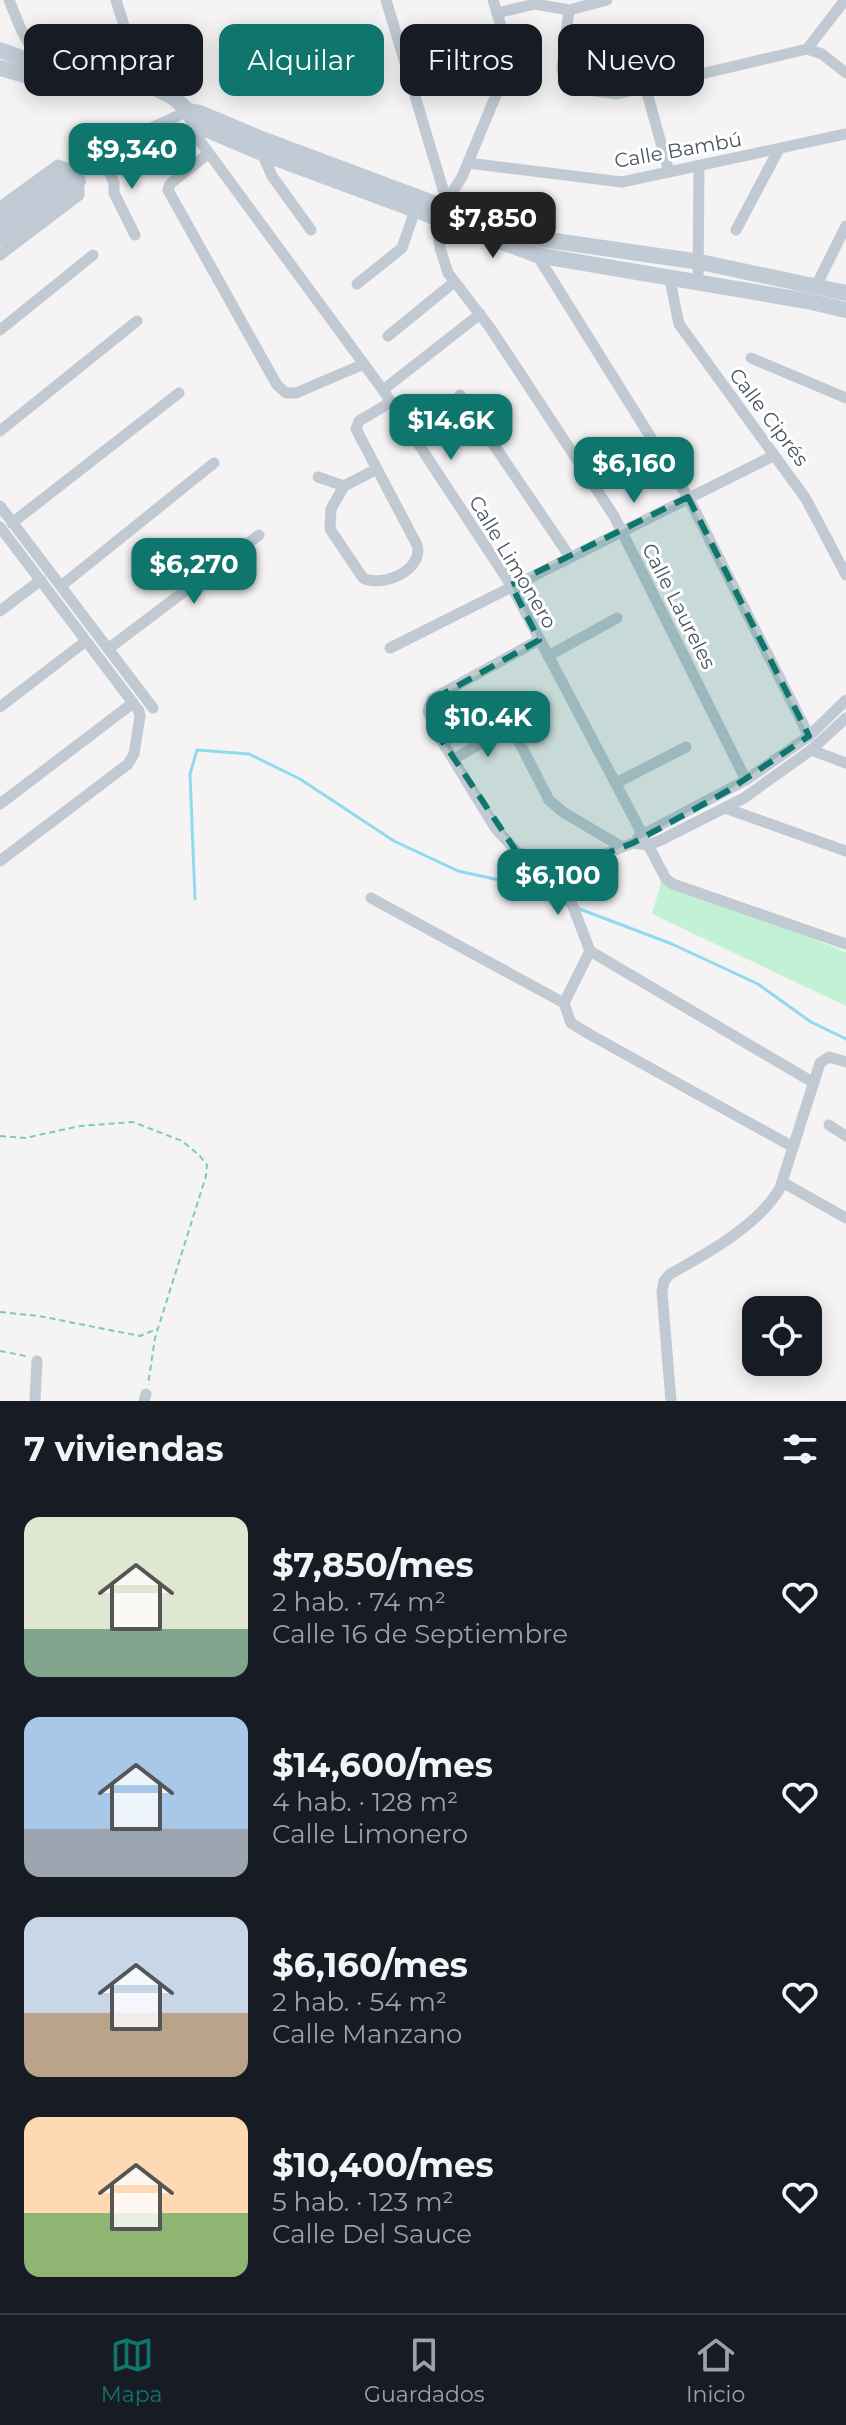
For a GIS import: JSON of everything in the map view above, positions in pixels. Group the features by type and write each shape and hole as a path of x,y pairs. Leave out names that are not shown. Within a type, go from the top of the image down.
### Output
{"main road":[{"path":"0,50 24,59"},
{"path":"0,68 24,75"},
{"path":"168,96 192,118 262,153 415,210 441,207 537,255 846,310"},
{"path":"192,118 200,113 441,207 541,239 700,262 846,293"},
{"path":"0,223 74,175"},
{"path":"0,239 74,175"}],"street":[{"path":"9,0 24,29"},
{"path":"116,0 124,24"},
{"name":"Calle Laureles","path":"386,0 441,207 444,262 453,283 480,314 621,531 746,780"},
{"path":"441,207 468,163 508,66 509,52 493,0"},
{"path":"497,13 535,4 569,10 607,0"},
{"path":"807,49 845,0"},
{"path":"567,24 569,10"},
{"path":"704,75 807,49 822,54 846,73"},
{"path":"648,96 669,172"},
{"path":"135,235 114,193 114,183 104,158 108,148 192,118"},
{"name":"Calle Limonero","path":"192,118 200,141 383,390 511,585 616,783 636,842 673,884 846,944"},
{"name":"Calle Bambú","path":"468,163 622,182 846,134"},
{"path":"736,230 779,149"},
{"path":"209,153 170,184 169,193 277,385 286,393 296,393 364,364"},
{"path":"262,153 267,168 311,230"},
{"path":"0,207 58,165 74,175 79,195 0,255"},
{"path":"698,283 699,166"},
{"path":"357,284 402,248 415,210"},
{"path":"816,286 846,226"},
{"path":"0,330 93,255"},
{"path":"537,255 688,497 809,736"},
{"name":"Calle Ciprés","path":"670,280 679,324 806,499 846,575"},
{"path":"388,336 453,283"},
{"path":"383,390 480,314"},
{"path":"0,431 137,321"},
{"path":"751,358 846,398"},
{"path":"12,523 179,393"},
{"path":"460,395 570,557"},
{"path":"377,469 344,486 331,509 330,529 363,578 377,582 388,580 418,558 417,545 356,429 357,425 391,402"},
{"path":"390,648 773,456"},
{"path":"61,586 214,463"},
{"path":"318,477 344,486"},
{"path":"0,506 153,708"},
{"path":"0,527 140,716 134,754 128,764 0,861"},
{"path":"108,649 259,535"},
{"path":"0,611 41,580"},
{"path":"548,656 617,618"},
{"path":"539,640 429,702 428,711 437,733 496,829 516,851 559,870 725,808 744,798 811,750 846,718"},
{"path":"0,707 86,641"},
{"path":"636,842 746,780 809,736 846,700"},
{"path":"0,804 133,703"},
{"path":"454,759 504,730 513,730 549,800 563,812 636,842"},
{"path":"616,783 686,747"},
{"path":"811,750 846,763"},
{"path":"725,808 846,851"},
{"path":"559,870 590,951 814,1083"},
{"path":"371,898 564,1003 571,1023 793,1147"},
{"path":"564,1003 590,951"},
{"path":"671,1401 662,1292 664,1281 670,1274 726,1241 773,1200 824,1058 846,1062"},
{"path":"829,1125 846,1136"},
{"path":"782,1182 846,1218"},
{"path":"35,1401 37,1361"}],"path":[{"path":"0,1136 25,1138 80,1126 133,1122 182,1141 207,1165 159,1328 145,1397"},
{"path":"0,1312 39,1316 140,1336 159,1328"},
{"path":"0,1351 37,1361"}],"highlighted area":[{"path":"688,497 809,736 729,790 633,843 572,867 542,865 516,851 437,733 429,702 539,640 511,585"}],"green space":[{"path":"662,879 846,952 846,1006 652,914"}],"waterway":[{"path":"195,899 190,774 197,750 249,754 300,779 394,841 458,871 508,882 570,906"},
{"path":"577,908 672,944 758,984 811,1022 846,1039"}]}
